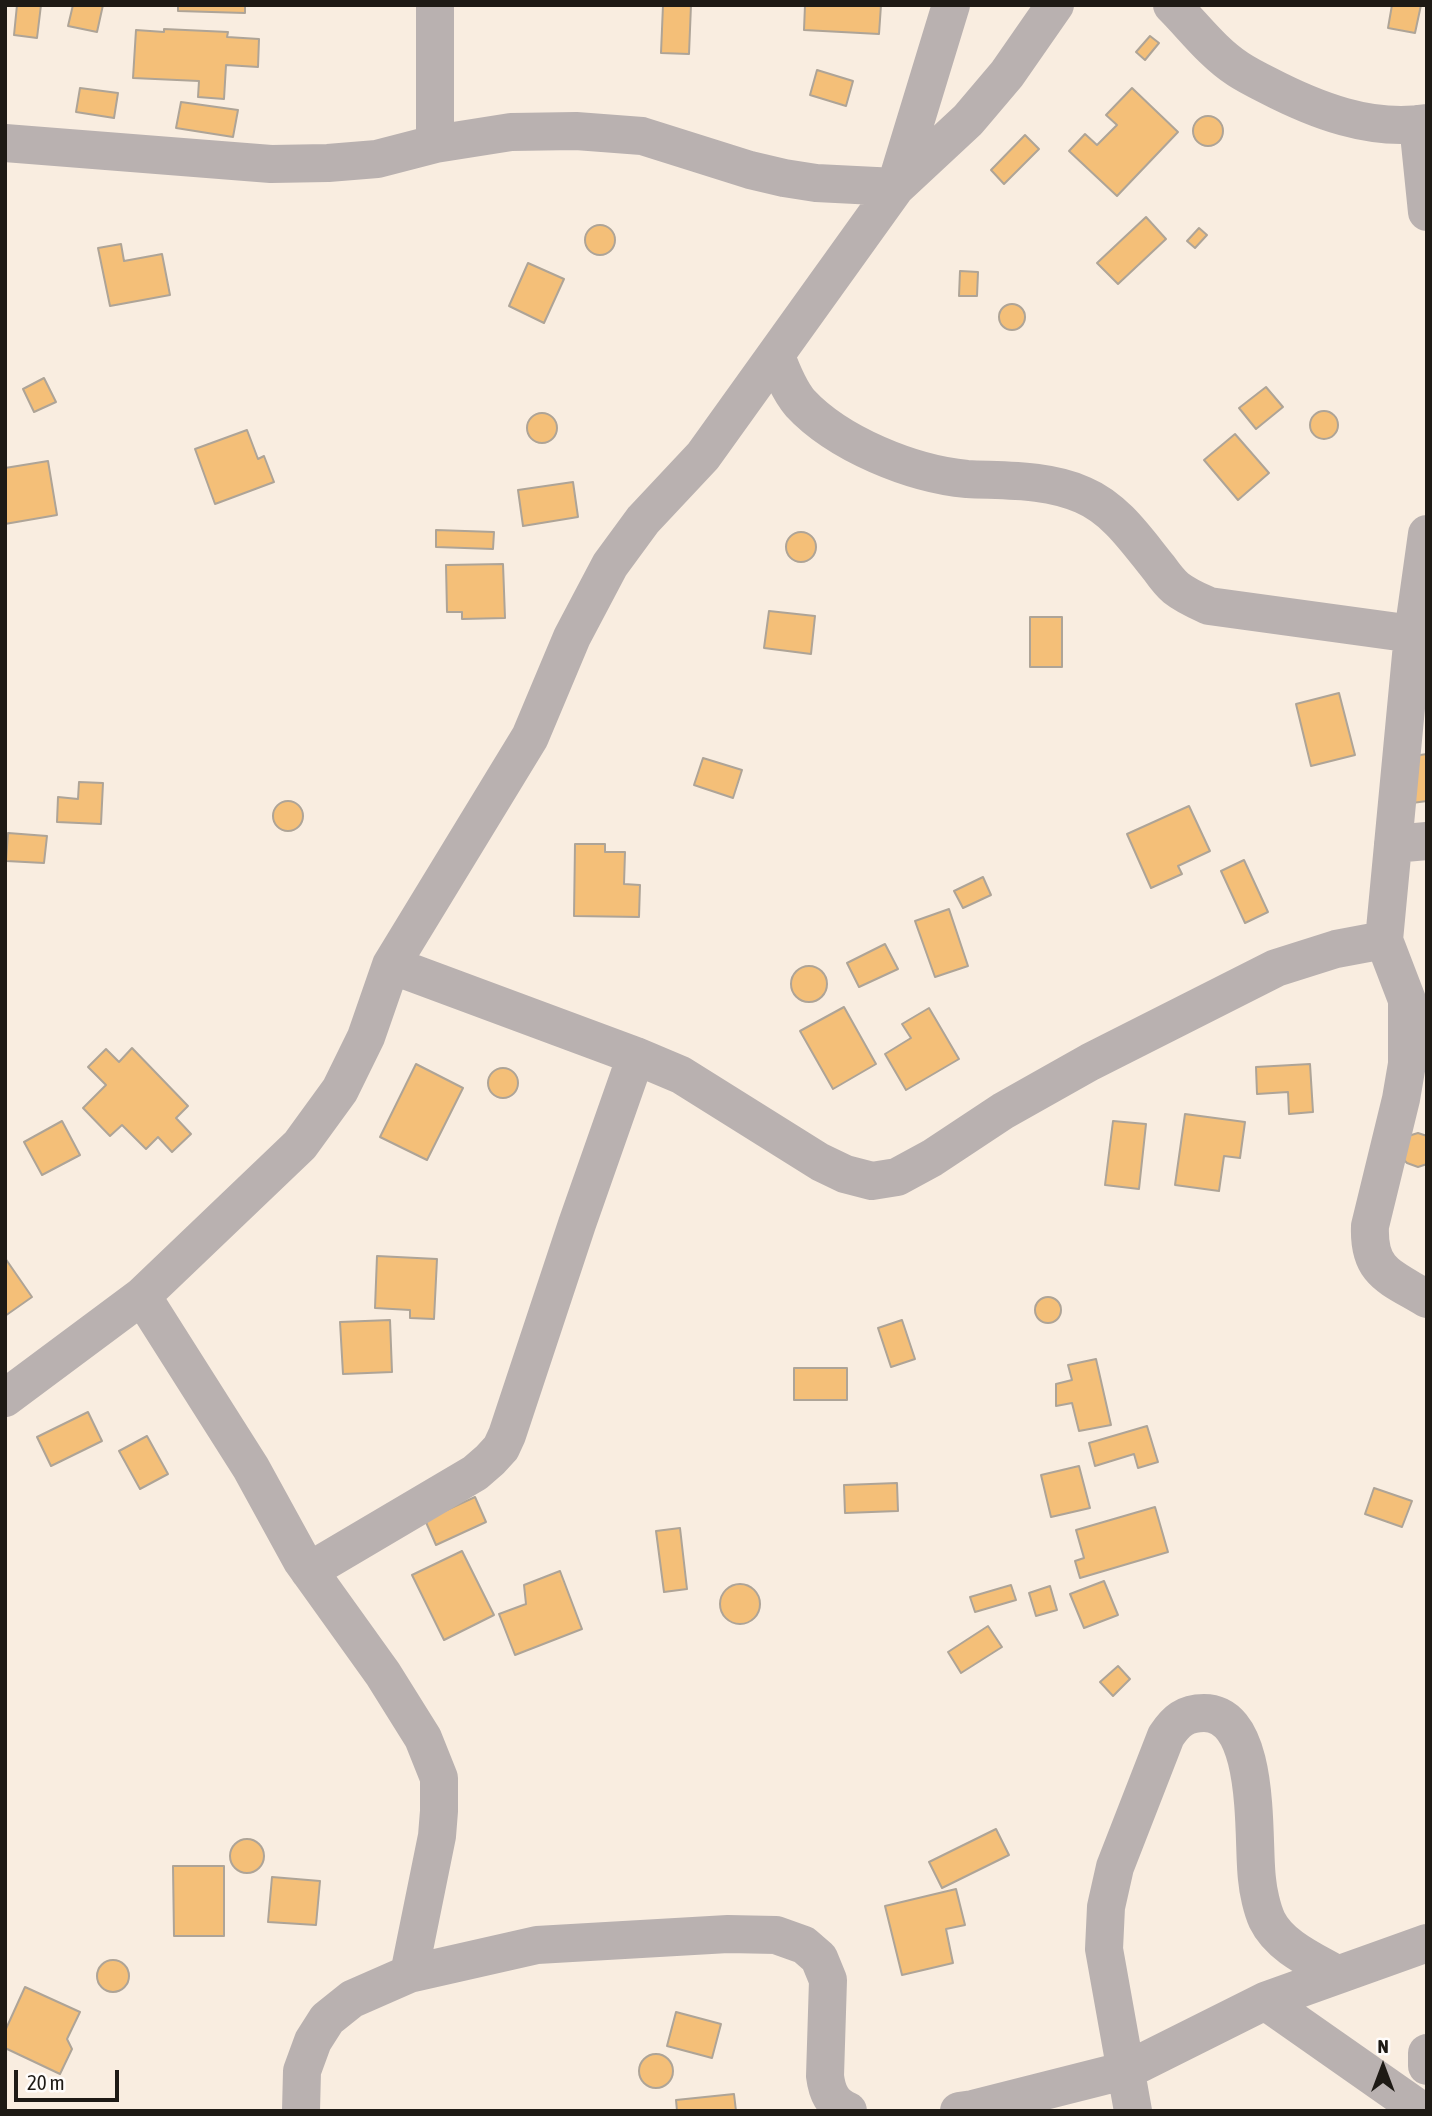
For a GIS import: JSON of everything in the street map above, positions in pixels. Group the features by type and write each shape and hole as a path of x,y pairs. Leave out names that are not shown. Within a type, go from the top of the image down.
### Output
{"street":[{"path":"435,5 435,144"},
{"path":"896,187 951,5"},
{"path":"5,1398 142,1296 300,1145 340,1090 366,1037 391,965 530,737 572,637 610,565 643,520 702,456 896,187 968,120 1007,74 1055,5"},
{"path":"1172,5 1237,69 1289,96 1336,115 1390,124 1422,123 1427,212"},
{"path":"5,143 271,164 328,163 377,159 435,144 511,132 576,131 642,136 783,178 816,183 896,187"},
{"path":"776,356 799,402 832,430 885,458 926,471 964,478 1046,484 1084,495 1117,518 1175,588 1209,606 1413,634"},
{"path":"1427,534 1413,634 1410,843 1384,940 1407,1000 1407,1065 1370,1226 1371,1253 1377,1265 1385,1273 1427,1299"},
{"path":"391,965 681,1075 820,1162 845,1174 872,1181 897,1177 932,1158 1003,1111 1090,1062 1276,968 1336,949 1384,940"},
{"path":"309,1571 475,1473 501,1448 636,1056"},
{"path":"142,1296 251,1468 309,1571 397,1695 423,1738 439,1778 437,1836 409,1974"},
{"path":"1133,2111 1104,1949 1107,1907 1115,1867 1124,1842 1166,1736 1175,1722 1189,1714 1208,1712 1234,1729 1239,1738 1252,1787 1257,1879 1267,1920 1279,1936 1295,1949 1338,1975"},
{"path":"301,2111 302,2071 313,2041 327,2019 352,1998 409,1974 537,1945 728,1934 776,1935 804,1945 819,1958 828,1980 826,2089 832,2100 848,2111"},
{"path":"959,2111 1127,2070 1265,2001 1427,1943"},
{"path":"1265,2001 1422,2111"},
{"path":"1427,2053 1427,2066"}],"building":[{"path":"17,5 41,5 37,38 14,35"},
{"path":"73,5 103,5 97,32 68,26"},
{"path":"178,5 245,5 245,13 178,11"},
{"path":"663,5 691,5 689,54 661,53"},
{"path":"805,5 881,5 879,34 804,30"},
{"path":"1392,5 1421,5 1415,33 1388,28"},
{"path":"164,29 228,32 227,37 259,39 258,67 226,65 224,99 198,97 199,81 133,78 136,30 164,32"},
{"path":"1150,36 1159,43 1145,60 1136,52"},
{"path":"817,70 853,81 846,106 810,95"},
{"path":"80,88 118,93 114,118 76,112"},
{"path":"1132,88 1178,132 1117,196 1069,151 1085,134 1097,145 1117,125 1106,115"},
{"path":"181,102 238,110 233,137 176,128"},
{"path":"1208,116 1219,120 1223,131 1219,142 1208,146 1197,142 1193,131 1197,120"},
{"path":"1025,135 1039,149 1004,184 991,170"},
{"path":"1146,217 1166,239 1118,284 1097,263"},
{"path":"600,225 611,229 615,240 611,251 600,255 589,251 585,240 589,229"},
{"path":"1199,228 1207,235 1195,248 1187,241"},
{"path":"121,244 124,261 162,254 170,295 110,306 98,248"},
{"path":"528,263 564,279 544,323 509,306"},
{"path":"960,271 978,272 977,296 959,296"},
{"path":"1012,304 1021,308 1025,317 1021,326 1012,330 1003,326 999,317 1003,308"},
{"path":"44,378 56,402 34,412 23,389"},
{"path":"1266,387 1283,407 1256,429 1239,408"},
{"path":"1324,411 1334,415 1338,425 1334,435 1324,439 1314,435 1310,425 1314,415"},
{"path":"542,413 548,414 556,422 556,434 548,442 542,443 536,442 528,434 527,428 528,422 536,414"},
{"path":"247,430 258,459 264,456 274,482 215,504 195,449"},
{"path":"1235,434 1269,473 1238,500 1204,460"},
{"path":"48,461 57,515 5,524 5,468"},
{"path":"573,482 578,517 523,526 518,490"},
{"path":"436,530 494,532 493,549 436,547"},
{"path":"801,532 812,536 816,547 812,558 801,562 790,558 786,547 790,536"},
{"path":"503,564 505,618 462,619 462,612 447,612 446,565"},
{"path":"769,611 815,616 811,654 764,648"},
{"path":"1030,617 1062,617 1062,667 1030,667"},
{"path":"1339,693 1355,755 1311,766 1296,704"},
{"path":"1427,754 1427,801 1412,803 1406,757"},
{"path":"703,758 742,770 733,798 694,785"},
{"path":"79,782 103,783 101,824 57,822 58,797 78,799"},
{"path":"288,801 299,805 303,816 299,827 288,831 277,827 273,816 277,805"},
{"path":"1189,806 1210,851 1178,866 1182,874 1151,888 1127,834"},
{"path":"8,833 47,836 44,863 6,861"},
{"path":"575,844 605,844 605,852 625,852 624,884 640,885 639,917 574,916"},
{"path":"1244,860 1268,912 1245,923 1221,871"},
{"path":"983,877 991,895 963,908 954,891"},
{"path":"949,909 968,966 935,977 915,921"},
{"path":"885,944 898,969 859,987 847,963"},
{"path":"809,966 822,971 827,984 822,997 809,1002 796,997 791,984 796,971"},
{"path":"844,1007 876,1064 833,1089 800,1031"},
{"path":"929,1008 959,1059 906,1090 885,1054 911,1038 902,1024"},
{"path":"132,1048 188,1106 176,1118 191,1134 172,1152 158,1137 146,1149 122,1125 110,1136 83,1108 106,1085 88,1067 106,1049 119,1062"},
{"path":"416,1064 463,1088 427,1160 380,1137"},
{"path":"1310,1064 1313,1112 1289,1114 1288,1092 1257,1094 1256,1067"},
{"path":"503,1068 509,1069 517,1077 517,1089 509,1097 503,1098 497,1097 489,1089 488,1083 489,1077 497,1069"},
{"path":"1185,1114 1245,1122 1240,1158 1224,1156 1219,1191 1175,1185"},
{"path":"62,1121 80,1155 42,1175 24,1142"},
{"path":"1113,1121 1146,1124 1139,1189 1105,1185"},
{"path":"1418,1133 1427,1136 1427,1164 1418,1167 1403,1159 1408,1136"},
{"path":"377,1256 437,1259 434,1319 410,1318 410,1310 375,1308"},
{"path":"5,1258 32,1297 5,1316"},
{"path":"1048,1297 1057,1301 1061,1310 1057,1319 1048,1323 1039,1319 1035,1310 1039,1301"},
{"path":"390,1320 392,1372 343,1374 340,1322"},
{"path":"902,1320 915,1359 891,1367 878,1328"},
{"path":"1096,1359 1111,1425 1079,1431 1072,1403 1056,1406 1056,1384 1072,1380 1068,1365"},
{"path":"794,1368 847,1368 847,1400 794,1400"},
{"path":"88,1412 102,1441 51,1466 37,1437"},
{"path":"1147,1426 1158,1462 1138,1468 1134,1454 1095,1466 1089,1443"},
{"path":"147,1436 168,1474 140,1489 119,1451"},
{"path":"1079,1466 1090,1508 1051,1517 1041,1475"},
{"path":"897,1483 898,1511 845,1513 844,1485"},
{"path":"1374,1488 1412,1501 1402,1527 1365,1514"},
{"path":"475,1497 486,1522 436,1545 425,1520"},
{"path":"1155,1507 1168,1552 1080,1578 1075,1561 1084,1558 1076,1530"},
{"path":"680,1528 687,1589 664,1592 656,1531"},
{"path":"462,1551 494,1615 444,1640 412,1575"},
{"path":"560,1571 582,1629 515,1655 499,1614 526,1604 524,1585"},
{"path":"1104,1581 1118,1615 1084,1628 1070,1594"},
{"path":"740,1584 748,1585 754,1590 759,1596 759,1612 754,1618 748,1623 740,1624 732,1623 726,1618 721,1612 720,1604 721,1596 726,1590 732,1585"},
{"path":"1011,1585 1016,1600 975,1612 970,1597"},
{"path":"1050,1586 1057,1610 1036,1616 1029,1593"},
{"path":"988,1626 1002,1647 961,1673 948,1652"},
{"path":"1118,1666 1130,1679 1113,1696 1100,1682"},
{"path":"996,1829 1009,1855 942,1888 929,1862"},
{"path":"247,1839 259,1844 264,1856 259,1868 247,1873 235,1868 230,1856 235,1844"},
{"path":"173,1866 224,1866 224,1936 174,1936"},
{"path":"272,1877 320,1881 316,1925 268,1922"},
{"path":"956,1889 965,1925 946,1929 953,1963 902,1975 885,1906"},
{"path":"113,1960 124,1965 129,1976 124,1987 113,1992 102,1987 97,1976 102,1965"},
{"path":"25,1987 80,2012 67,2039 72,2049 60,2074 5,2048 5,2031"},
{"path":"676,2012 721,2024 712,2058 667,2046"},
{"path":"656,2054 668,2059 673,2071 668,2083 656,2088 644,2083 639,2071 644,2059"},
{"path":"734,2094 736,2111 677,2111 676,2100"}]}
